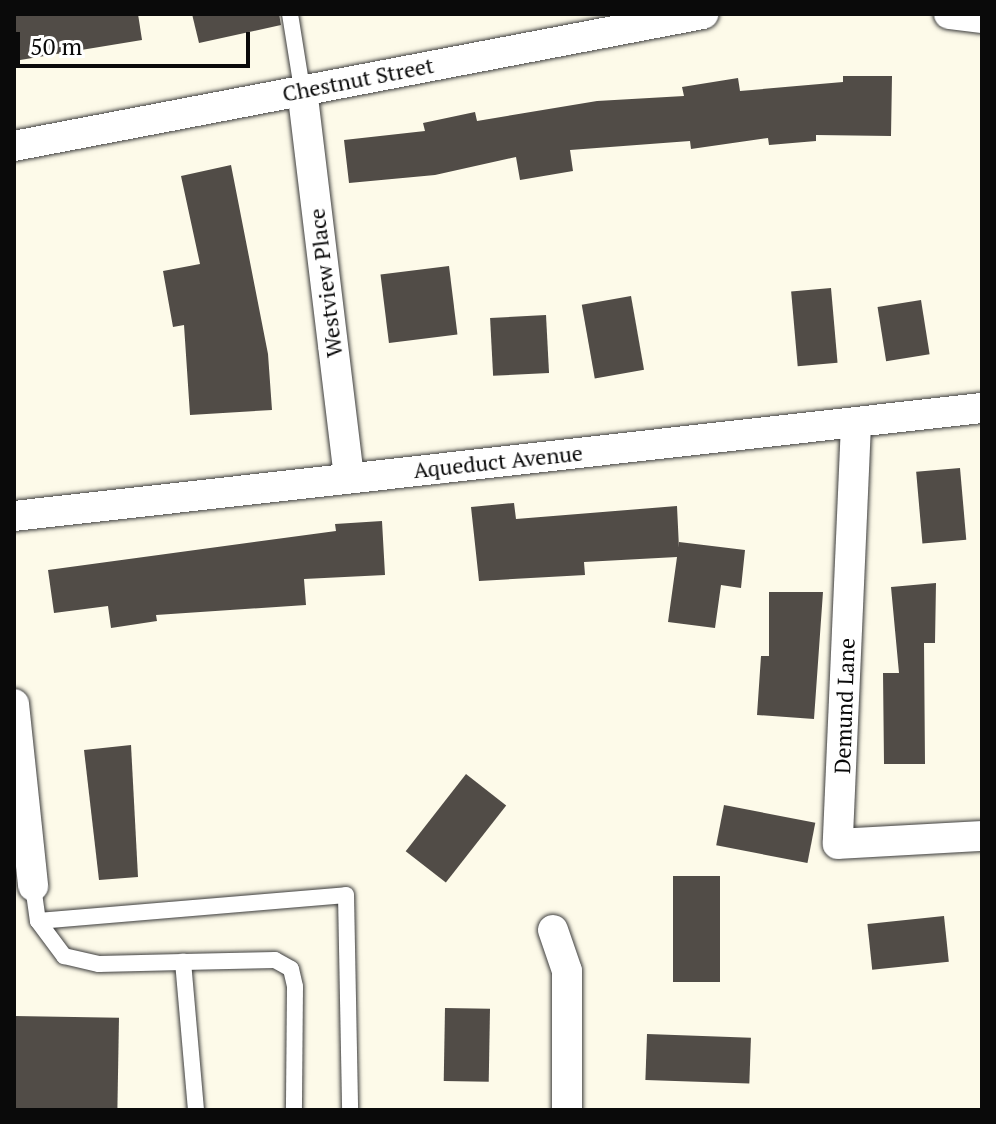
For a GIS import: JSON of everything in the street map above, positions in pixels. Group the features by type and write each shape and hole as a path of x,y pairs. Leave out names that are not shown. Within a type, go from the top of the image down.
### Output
{"street":[{"name":"Chestnut Street","path":"14,146 703,14"},
{"path":"949,14 982,18"},
{"name":"Westview Place","path":"302,89 349,477"},
{"name":"Aqueduct Avenue","path":"14,516 982,408"},
{"name":"Demund Lane","path":"856,424 838,844 982,836"},
{"path":"14,704 33,886"},
{"path":"553,930 567,971 567,1110"}],"lane":[{"path":"290,14 302,89"},
{"path":"33,886 38,921 64,956 99,964 275,960 291,969 294,1110"},
{"path":"38,921 346,895 350,1110"},
{"path":"183,962 196,1110"}],"building":[{"path":"14,14 138,14 142,40 14,61"},
{"path":"192,14 279,14 281,25 199,43"},
{"path":"843,76 892,76 891,136 816,135 816,141 769,145 768,138 691,149 690,141 570,150 573,171 520,180 516,157 435,175 349,183 344,140 425,131 423,123 475,112 477,121 597,101 684,96 682,87 738,78 740,91 843,82"},
{"path":"231,165 268,354 272,410 190,415 184,325 173,327 163,271 200,264 181,176"},
{"path":"449,266 457,334 389,343 381,274"},
{"path":"831,288 838,363 798,366 791,291"},
{"path":"631,296 644,370 595,379 582,305"},
{"path":"921,300 930,354 886,361 878,307"},
{"path":"546,315 549,373 493,376 490,318"},
{"path":"960,468 966,540 922,544 916,472"},
{"path":"514,503 516,519 677,506 679,548 679,542 745,550 741,588 721,585 715,628 668,622 677,557 584,562 585,575 479,581 471,507"},
{"path":"382,521 385,575 304,579 306,605 156,615 157,621 111,628 108,606 54,613 48,570 336,531 335,524"},
{"path":"936,583 935,643 924,643 925,764 884,764 883,673 899,673 891,587"},
{"path":"769,592 823,592 814,719 757,715 761,656 769,656"},
{"path":"131,745 138,877 99,880 84,750"},
{"path":"466,774 506,805 446,883 406,851"},
{"path":"724,805 815,823 807,863 716,845"},
{"path":"673,876 720,876 720,982 673,982"},
{"path":"944,916 949,962 872,970 867,924"},
{"path":"445,1008 490,1009 489,1082 444,1081"},
{"path":"14,1016 119,1018 117,1110 14,1110"},
{"path":"647,1034 751,1038 749,1084 645,1080"}]}
